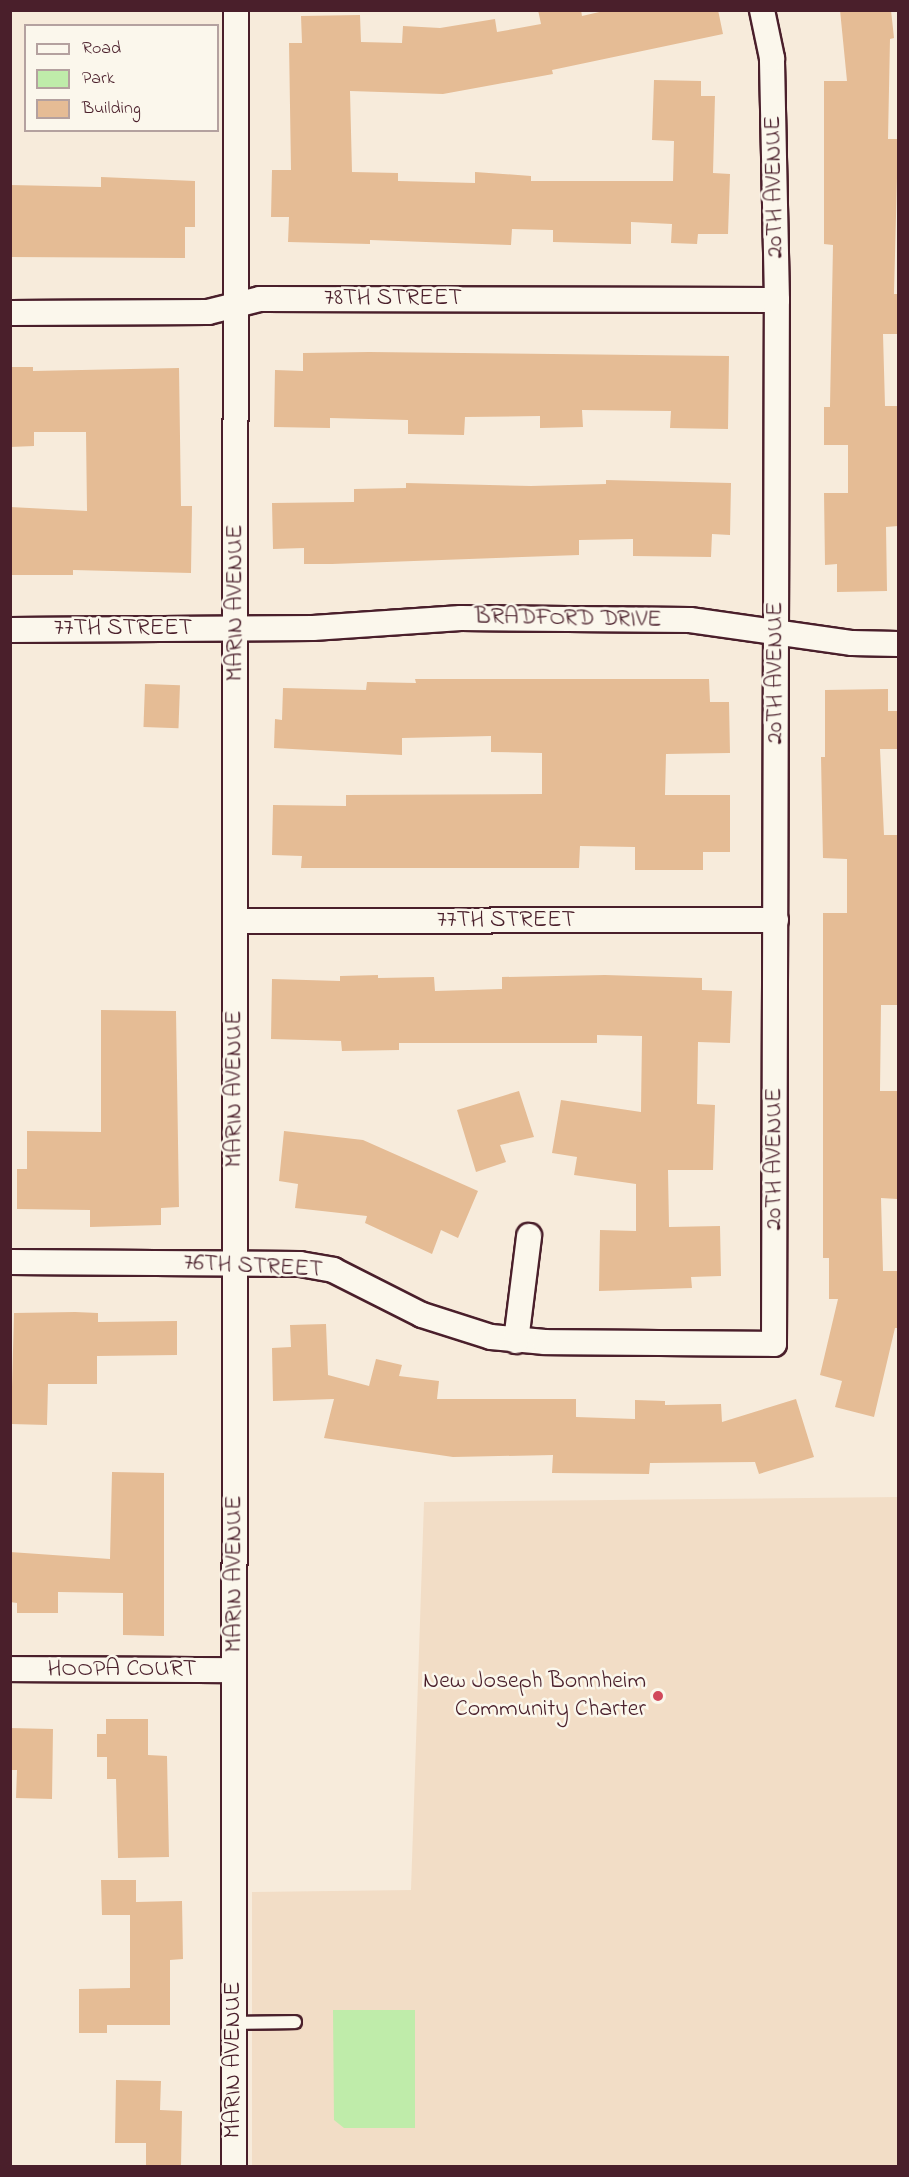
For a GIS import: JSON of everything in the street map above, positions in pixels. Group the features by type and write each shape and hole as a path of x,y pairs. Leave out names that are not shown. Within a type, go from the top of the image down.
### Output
{"street":[{"name":"MARIN AVENUE","path":"234,2166 236,10"},
{"name":"20TH AVENUE","path":"762,10 772,58 777,300 774,1337"},
{"name":"78TH STREET","path":"10,313 208,312 260,299 777,300"},
{"name":"BRADFORD DRIVE","path":"236,629 473,618 690,620 776,634 898,644"},
{"name":"77TH STREET","path":"10,630 236,629"},
{"name":"77TH STREET","path":"235,921 776,920"},
{"path":"516,1341 529,1236"},
{"name":"76TH STREET","path":"10,1262 300,1264 333,1270 422,1315 461,1329 516,1341 774,1344 774,1337"},
{"name":"HOOPA COURT","path":"10,1669 234,1670"}],"lane":[{"path":"234,2023 295,2022"}],"shaded area":[{"name":"New Joseph Bonnheim Community Charter","path":"898,1497 898,2166 252,2166 252,1892 411,1890 424,1502"}],"green space":[{"path":"333,2010 415,2010 415,2128 344,2128 334,2120"}],"building":[{"path":"538,10 581,10 582,16 608,10 718,10 723,34 552,70 553,74 443,94 350,91 352,172 398,173 398,181 475,183 475,172 531,176 531,181 673,181 674,141 652,140 654,80 701,81 701,96 715,96 713,173 730,174 728,234 698,234 697,244 671,243 672,224 631,222 631,244 553,242 553,230 512,229 511,245 370,240 370,244 288,242 289,217 271,217 272,170 291,170 289,43 302,43 301,16 360,15 361,42 402,43 403,26 440,28 495,19 497,32 541,24"},
{"path":"840,10 891,10 894,38 890,39 888,139 898,139 894,294 898,294 898,334 883,334 885,406 897,406 898,526 886,527 887,591 837,592 837,564 825,565 824,493 848,493 848,445 824,445 824,407 830,407 833,245 824,244 824,81 847,81"},
{"path":"101,177 195,181 195,227 185,227 185,258 10,257 10,185 101,187"},
{"path":"303,353 729,356 728,429 670,428 671,411 582,410 583,427 540,428 540,416 465,417 464,435 408,434 408,420 330,418 330,428 274,427 275,370 303,371"},
{"path":"10,367 33,367 33,371 179,368 181,506 192,506 191,573 73,570 73,575 10,575 10,507 87,511 86,432 34,432 34,446 10,447"},
{"path":"606,480 731,483 730,535 712,534 711,557 633,556 633,539 579,540 579,555 332,564 304,564 304,548 273,549 272,503 354,502 354,489 406,488 406,483 531,486 606,484"},
{"path":"415,679 709,679 710,702 729,702 730,753 666,754 665,795 730,795 730,852 703,852 703,870 635,870 635,847 580,846 579,868 301,868 302,856 272,855 273,805 346,806 346,795 542,794 542,753 491,752 491,736 402,738 402,755 274,748 275,719 282,720 283,688 366,690 367,682 416,683"},
{"path":"145,684 180,685 178,728 143,727"},
{"path":"888,689 888,711 898,711 898,749 880,749 884,835 898,835 898,1005 881,1005 880,1091 898,1091 898,1142 897,1199 881,1198 883,1271 898,1271 898,1328 895,1328 874,1417 835,1407 842,1381 820,1375 838,1299 829,1299 829,1258 823,1258 823,913 847,913 847,859 823,858 821,757 825,757 825,690"},
{"path":"378,975 378,978 434,977 435,991 502,989 502,977 605,975 702,978 702,990 732,991 730,1043 698,1042 697,1104 715,1105 713,1170 668,1170 669,1227 720,1226 721,1276 691,1277 692,1288 599,1291 600,1230 636,1231 636,1184 574,1175 577,1157 552,1153 561,1100 641,1112 642,1036 597,1035 597,1043 399,1043 399,1050 342,1051 341,1041 271,1039 272,979 340,981 340,976"},
{"path":"101,1010 176,1011 179,1207 161,1208 161,1225 90,1227 90,1210 17,1209 17,1169 27,1169 27,1131 101,1132"},
{"path":"519,1091 534,1137 500,1145 506,1162 476,1172 457,1110"},
{"path":"284,1131 363,1140 478,1191 458,1238 441,1230 432,1254 365,1223 367,1216 295,1208 298,1184 279,1181"},
{"path":"14,1313 98,1313 98,1322 177,1321 177,1355 97,1356 97,1384 48,1384 47,1425 11,1424"},
{"path":"326,1324 328,1375 369,1386 376,1359 402,1365 399,1376 439,1381 437,1399 576,1399 576,1417 635,1419 635,1400 665,1401 665,1405 721,1404 722,1422 796,1399 814,1457 759,1474 755,1462 650,1463 649,1474 552,1473 553,1455 453,1457 324,1438 334,1399 273,1401 272,1348 291,1347 290,1325"},
{"path":"112,1472 164,1473 164,1636 123,1635 123,1593 58,1592 58,1613 17,1613 17,1603 10,1602 10,1552 110,1559"},
{"path":"106,1719 148,1719 148,1755 167,1756 169,1857 118,1858 116,1779 107,1779 107,1757 97,1757 97,1734 106,1734"},
{"path":"10,1728 53,1729 52,1799 16,1798 17,1770 10,1770"},
{"path":"101,1880 136,1880 136,1902 182,1901 183,1959 170,1960 170,2025 107,2025 107,2033 79,2033 79,1989 130,1988 130,1915 102,1915"},
{"path":"116,2080 161,2081 160,2110 182,2111 181,2166 146,2166 146,2143 115,2143"}],"place":[{"name":"New Joseph Bonnheim Community Charter","path":"658,1696"}]}
